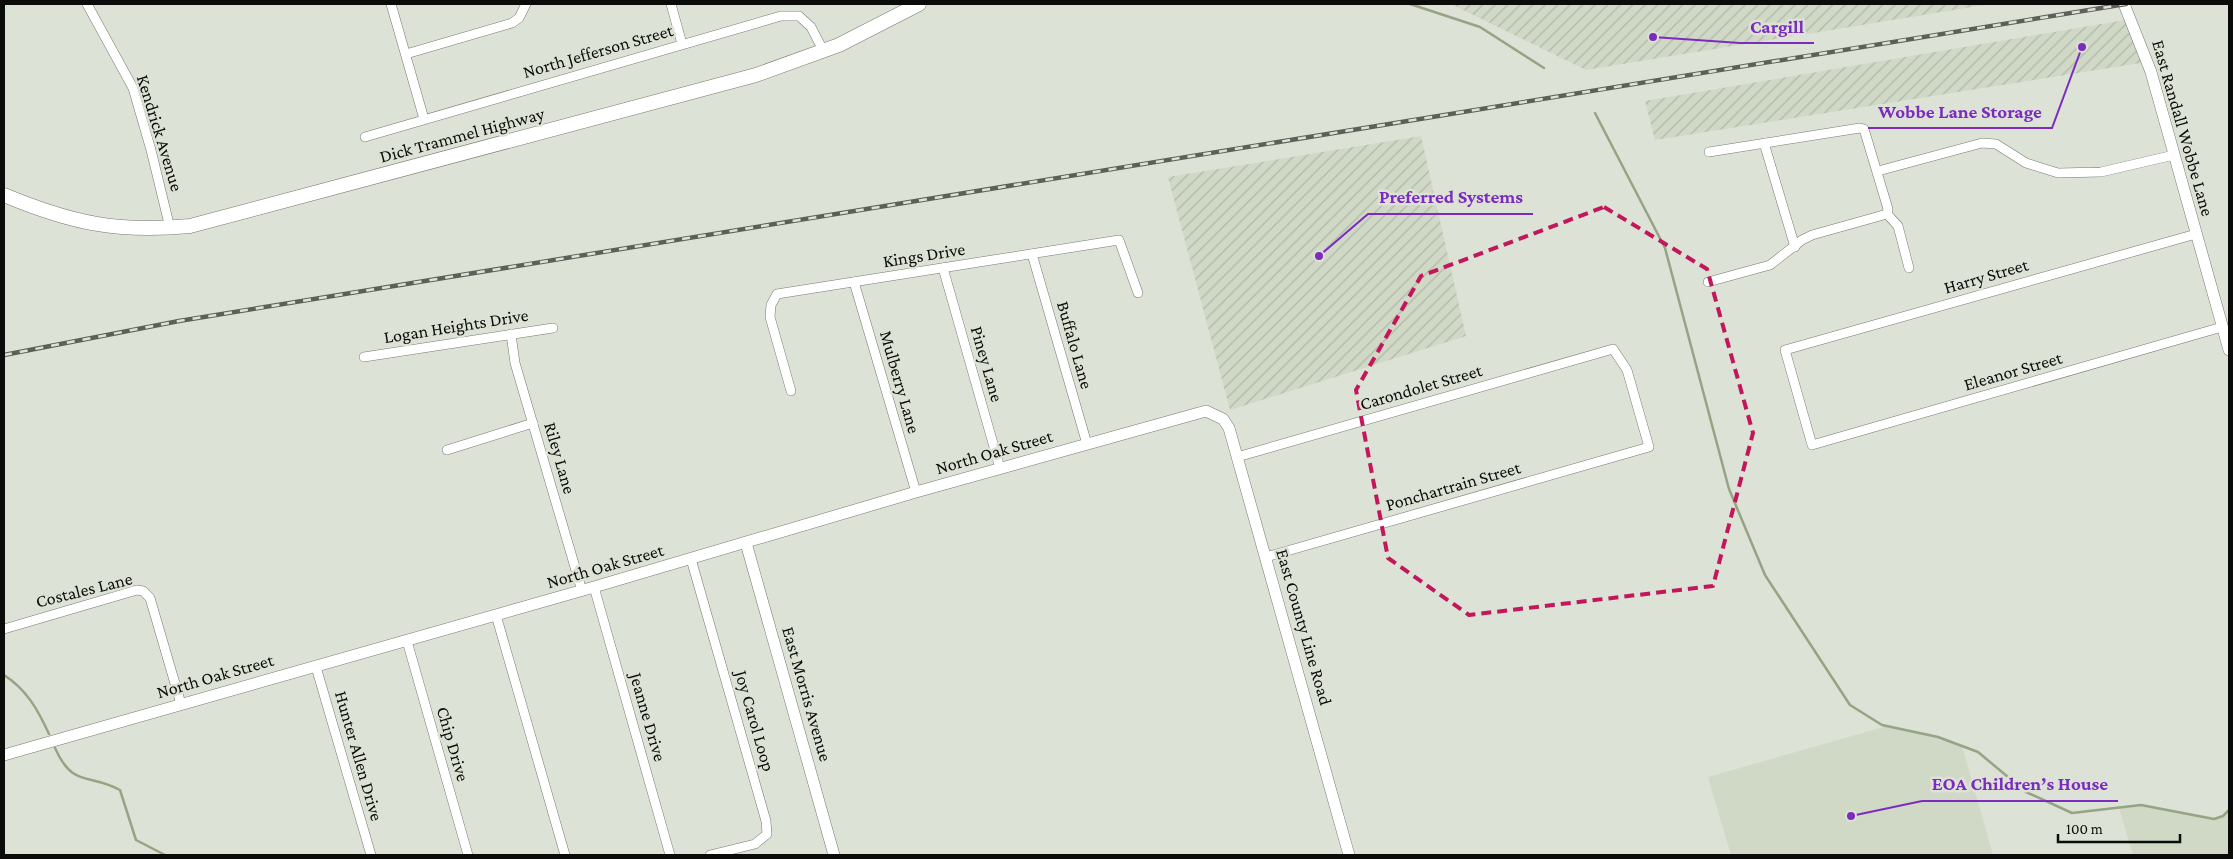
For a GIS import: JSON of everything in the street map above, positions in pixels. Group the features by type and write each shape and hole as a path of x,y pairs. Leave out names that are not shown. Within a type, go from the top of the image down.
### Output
{"main road":[{"name":"Dick Trammel Highway","path":"4,195 50,214 100,226 130,229 170,228 220,219 756,76 824,52 867,32 919,4"}],"street":[{"name":"Kendrick Avenue","path":"88,4 100,23 133,88 152,150 170,228"},
{"name":"Kendrick Avenue","path":"93,4 100,23"},
{"path":"391,4 424,119"},
{"path":"671,4 682,44"},
{"name":"East Randall Wobbe Lane","path":"2124,4 2150,72 2229,350"},
{"path":"406,54 512,23 519,18 525,7"},
{"name":"North Jefferson Street","path":"365,137 682,44 791,15 799,16 811,27 824,52"},
{"path":"1709,152 1862,128 1868,135 1888,209 1887,214 1898,226 1909,268"},
{"path":"1878,171 1982,142 1996,144 2026,163 2058,173 2101,172 2174,155"},
{"path":"1764,144 1795,247"},
{"path":"1708,282 1770,265 1802,240 1812,235 1887,214"},
{"name":"Harry Street","path":"1812,445 1785,350 2196,234"},
{"name":"Kings Drive","path":"791,391 770,317 771,305 777,294 1119,240 1138,293"},
{"name":"Buffalo Lane","path":"1032,254 1087,444"},
{"name":"Piney Lane","path":"943,268 1000,468"},
{"name":"Mulberry Lane","path":"854,282 916,492"},
{"name":"Eleanor Street","path":"1812,445 2222,327"},
{"name":"Logan Heights Drive","path":"364,357 553,328"},
{"name":"Riley Lane","path":"512,334 515,362 582,591"},
{"name":"Carondolet Street","path":"1238,457 1613,349 1627,370 1649,447"},
{"name":"North Oak Street","path":"4,755 582,591 916,492 1196,412 1215,414"},
{"name":"East County Line Road","path":"1215,414 1223,419 1229,428 1238,457 1349,855"},
{"path":"447,450 533,423"},
{"name":"Ponchartrain Street","path":"1266,557 1649,447"},
{"name":"East Morris Avenue","path":"746,543 834,855"},
{"name":"Joy Carol Loop","path":"691,559 766,820 767,834 755,844 710,855"},
{"name":"Jeanne Drive","path":"594,587 670,855"},
{"name":"Costales Lane","path":"4,628 143,590 150,598 181,704"},
{"path":"496,615 565,855"},
{"name":"Chip Drive","path":"407,641 468,855"},
{"name":"Hunter Allen Drive","path":"316,666 371,855"}],"highlighted area":[{"path":"1604,207 1707,269 1753,433 1713,586 1469,615 1388,558 1356,390 1421,276"}],"shaded area":[{"path":"1451,4 1990,4 1586,70"},
{"path":"2131,19 2147,62 1655,140 1645,101"},
{"path":"1421,136 1466,336 1230,410 1168,177"},
{"path":"1887,726 1938,737 1962,746 1993,855 1731,855 1708,777"},
{"path":"2141,805 2214,819 2223,816 2229,810 2229,855 2133,855 2119,808"}],"waterway":[{"path":"1410,4 1480,27 1544,68"},
{"path":"1595,113 1665,248 1729,489 1765,575 1850,705 1882,725 1938,737 1978,752 2026,792 2072,813 2141,805 2214,819 2223,816 2229,810"},
{"path":"4,675 19,687 31,701 49,734"},
{"path":"55,748 68,769 75,774 120,790 136,840 165,855"}],"railway":[{"path":"4,355 179,321 2126,4"}],"place":[{"name":"Cargill","path":"1653,37"},
{"name":"Wobbe Lane Storage","path":"2082,47"},
{"name":"Preferred Systems","path":"1319,256"},
{"name":"EOA Children’s House","path":"1851,816"}]}
